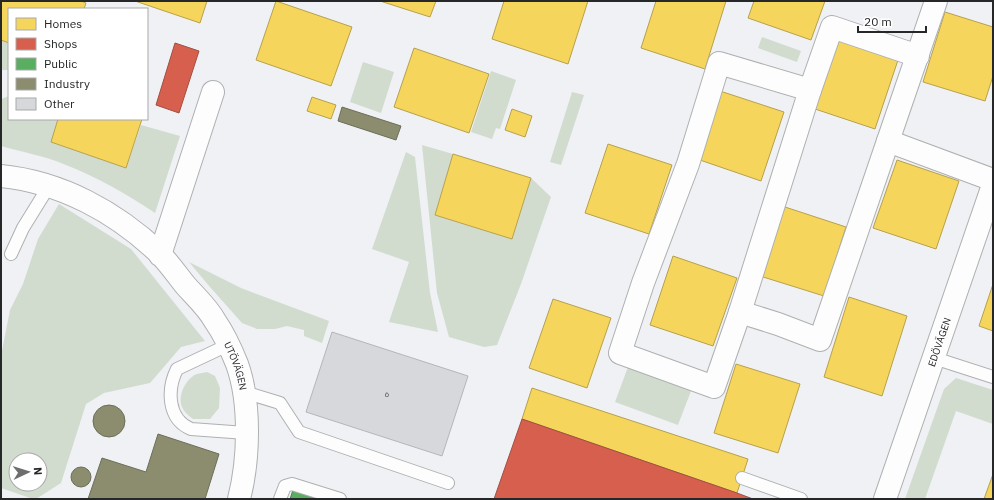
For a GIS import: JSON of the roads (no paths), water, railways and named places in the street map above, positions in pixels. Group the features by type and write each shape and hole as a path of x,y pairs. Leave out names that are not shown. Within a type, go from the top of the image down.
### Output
{"street":[{"path":"740,312 778,324 820,340 936,1"},
{"path":"810,90 719,63 688,164 643,283 620,353 714,387 740,312 810,90 832,27 918,56"},
{"path":"160,255 213,92"},
{"path":"888,142 993,180"},
{"name":"UTÖVÄGEN","path":"1,176 16,177 49,186 80,199 125,225 160,255 215,320 237,365 244,392 246,433 244,478 239,499"},
{"name":"EDÖVÄGEN","path":"885,499 993,186"}],"lane":[{"path":"11,254 23,228 49,186"},
{"path":"228,345 177,369 171,385 171,402 176,417 185,426 191,429 246,433"},
{"path":"934,358 993,377"},
{"path":"244,392 280,403 300,432 448,483"},
{"path":"742,478 801,499"},
{"path":"280,499 285,486 292,484 340,499"}]}
